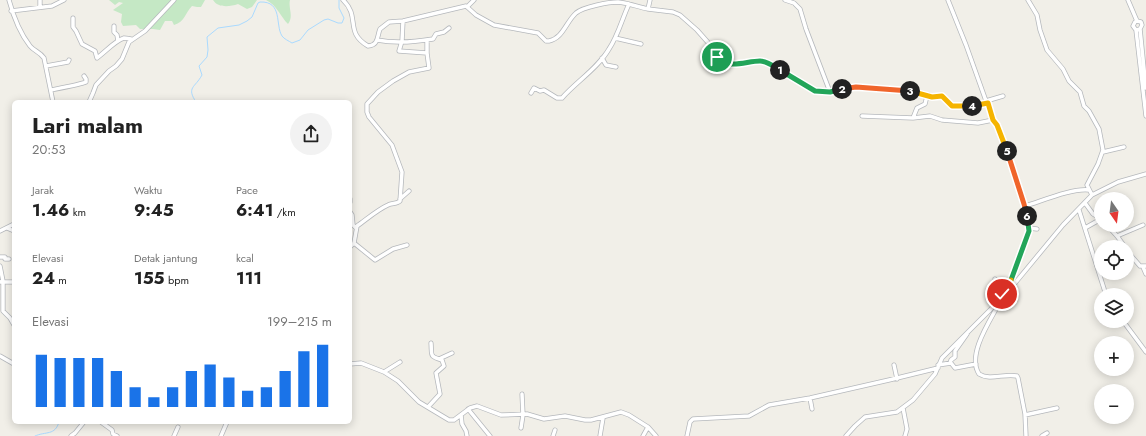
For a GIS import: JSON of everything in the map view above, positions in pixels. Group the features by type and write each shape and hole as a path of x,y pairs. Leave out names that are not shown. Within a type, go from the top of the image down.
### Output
{"street":[{"path":"8,0 11,11 31,47 41,53 46,66 53,100"},
{"path":"40,0 40,7"},
{"path":"11,11 53,5 64,0"},
{"path":"89,100 96,85 109,71 120,63 131,39 145,31 174,0"},
{"path":"344,0 351,13 354,31 357,38 368,46 372,46 377,40 379,31 383,25 389,22 403,21 466,5 474,0"},
{"path":"648,9 650,0"},
{"path":"785,0 790,0 800,9 830,92"},
{"path":"948,0 993,120 997,125 1008,152 1025,206 1029,228 1010,284 1010,289"},
{"path":"1028,0 1037,15 1040,30 1048,50 1069,81 1080,92 1084,106 1096,123 1102,141 1103,152 1087,185 1092,195"},
{"path":"1128,0 1136,21 1133,24 1134,28 1138,29"},
{"path":"466,5 476,15 494,25 538,33 546,41 549,41 560,35 576,13 580,10 615,2 629,4 648,9 672,12 680,15 698,30 712,47 719,59 735,64 762,61 796,78 812,90 830,92 856,87 908,90 932,97 942,96 952,106 969,106 987,102 1003,96"},
{"path":"531,93 534,88 540,91 544,90 557,98 562,98 609,49 629,4"},
{"path":"73,18 73,27 82,44 95,51 98,60 118,40 124,38 131,39"},
{"path":"403,21 400,52 427,53"},
{"path":"1136,21 1144,24 1138,29"},
{"path":"114,26 118,40"},
{"path":"377,40 413,43 433,40 436,34 444,32 449,28"},
{"path":"1138,29 1146,88"},
{"path":"615,38 641,44"},
{"path":"400,199 401,168 394,156 392,145 369,117 367,112 368,104 378,92 393,81 409,72 429,68 427,40"},
{"path":"1141,53 1146,116"},
{"path":"602,58 606,65 616,67"},
{"path":"46,66 66,63 69,60"},
{"path":"51,90 82,84 86,82 84,76"},
{"path":"913,118 917,108 925,104 927,96 929,95"},
{"path":"862,116 921,118 930,116 942,120 978,123 993,120"},
{"path":"1103,152 1124,147"},
{"path":"846,436 865,417 895,413 903,408 924,387 938,367 942,358 1003,297 1063,225 1092,195 1118,182 1146,174"},
{"path":"1025,206 1067,193 1089,190"},
{"path":"356,228 373,214 387,206 399,202 400,199 409,191"},
{"path":"1085,203 1094,215"},
{"path":"1079,210 1104,288"},
{"path":"352,215 353,225 356,228 354,243 375,260 393,249 407,245"},
{"path":"1085,228 1094,223"},
{"path":"1118,236 1143,224"},
{"path":"0,231 12,225"},
{"path":"7,228 12,230"},
{"path":"1029,228 1037,229"},
{"path":"1114,232 1121,240"},
{"path":"0,257 9,259"},
{"path":"1134,259 1139,265 1144,266 1146,274"},
{"path":"0,266 3,311 12,322"},
{"path":"995,279 999,292 1003,297"},
{"path":"1,282 12,282"},
{"path":"1003,297 979,341 976,364 980,374 985,377 1006,375 1017,376 1025,415 1026,436"},
{"path":"1128,328 1146,352"},
{"path":"688,436 692,420 749,416 769,405 810,398 897,379 950,363 955,357 955,351 966,338 969,331"},
{"path":"428,407 441,393 436,374 444,366 442,361 432,356 431,343"},
{"path":"439,359 452,353"},
{"path":"0,356 12,363"},
{"path":"384,372 400,362"},
{"path":"950,363 955,368 976,364"},
{"path":"352,364 361,364 384,372 394,378 411,395 449,420 454,420 468,409 477,406 503,416 530,415 544,419 561,416 585,420 602,418 621,412 629,415 648,427 656,436"},
{"path":"894,365 897,379"},
{"path":"521,428 523,415 522,394"},
{"path":"810,398 812,409"},
{"path":"903,408 907,429 905,436"},
{"path":"1025,415 1057,408"},
{"path":"468,409 490,436"},
{"path":"461,415 462,424 467,436"},
{"path":"600,436 602,418"},
{"path":"71,436 75,435 83,424"},
{"path":"104,424 112,430 114,435"},
{"path":"221,436 226,424"},
{"path":"174,436 178,426"},
{"path":"643,436 648,427"},
{"path":"554,436 555,430"},
{"path":"1042,436 1047,433"}],"green space":[{"path":"109,0 205,0 201,7 192,6 183,20 178,24 174,25 172,21 165,21 160,30 140,29 136,25 123,26 121,22 122,14 113,10 123,3 119,2 115,5"},
{"path":"213,0 257,0 252,7 247,9 238,4 221,6"},
{"path":"266,0 290,0 291,18 288,24 276,8"}],"waterway":[{"path":"195,100 192,90 202,75 199,66 207,57 207,37 218,28 239,25 247,21 252,17 258,3 267,3 272,5 275,9 282,36 292,43 300,40 308,30 324,20 328,19 342,23 344,18 339,8 339,0"},
{"path":"35,436 53,431 58,424"}],"route":[{"path":"717,57 731,64 762,61 796,78 804,85 815,91 830,92 852,87 908,90 932,97 942,96 952,106 969,106 988,103 993,115 993,120 997,125 1008,152 1024,204 1029,228 1009,287 1010,289 1004,296 1002,294"}]}
